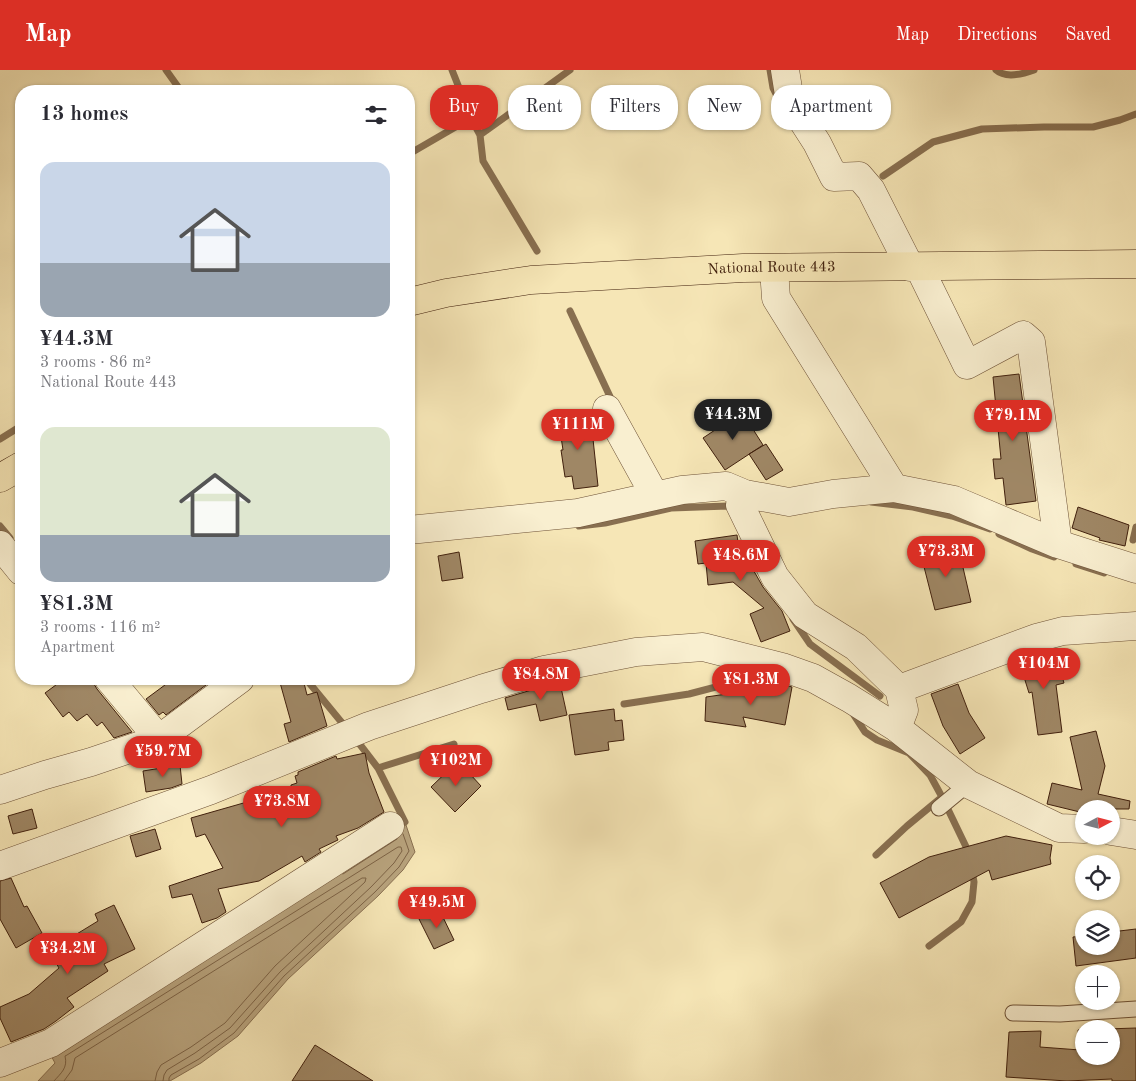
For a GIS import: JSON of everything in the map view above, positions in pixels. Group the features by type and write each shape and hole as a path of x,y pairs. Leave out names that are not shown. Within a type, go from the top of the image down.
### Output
{"highway":[{"name":"National Route 443","path":"415,301 532,280 744,268 1136,264"},
{"path":"0,478 15,469"}],"street":[{"path":"785,70 790,102 817,143 834,178 859,176 871,190 968,365 1023,335 1031,342 1058,544"},
{"path":"774,269 776,298 894,488"},
{"path":"607,408 655,496"},
{"path":"415,529 578,512 682,490 726,486 745,494 789,502 833,494 894,488 954,500 1058,544 1136,569"},
{"path":"745,494 740,505 775,577 805,615 856,647 899,689 904,710 897,728"},
{"path":"0,545 15,564"},
{"path":"899,689 1036,638 1063,630 1136,626"},
{"path":"0,866 211,790 369,726 481,689 544,670 636,652 703,646 782,667 812,678 849,698 897,728 961,790 1059,828 1075,829"},
{"path":"114,685 159,740"},
{"path":"0,790 45,774 91,762 159,740 232,685"},
{"path":"0,1064 51,1044 390,826"},
{"path":"1120,832 1136,835"}],"lane":[{"path":"939,808 961,790"},
{"path":"1013,1013 1060,1014 1136,1009"}],"water":[{"path":"405,822 415,852 403,870 378,896 288,979 238,1036 201,1063 170,1081 38,1081 55,1063 49,1052"}],"building":[{"path":"1019,374 1036,501 1006,505 1003,478 995,479 993,459 1001,459 993,377"},
{"path":"742,412 763,445 725,470 703,438"},
{"path":"587,413 591,439 593,439 598,486 574,489 572,476 565,477 558,417"},
{"path":"766,444 783,470 766,480 749,454"},
{"path":"1078,507 1129,525 1125,546 1099,540 1100,538 1072,528"},
{"path":"737,535 739,550 744,550 751,567 763,587 782,611 790,631 761,642 750,614 764,608 733,582 708,585 706,563 698,564 695,541"},
{"path":"958,546 971,602 935,610 921,555"},
{"path":"459,552 463,578 442,581 438,556"},
{"path":"1054,649 1064,683 1056,685 1062,732 1038,735 1032,692 1029,693 1019,661"},
{"path":"764,679 792,687 785,725 743,717 746,727 705,721 706,697 762,689"},
{"path":"560,683 567,715 540,721 536,704 508,710 505,698"},
{"path":"958,684 969,713 985,738 960,754 943,726 931,694"},
{"path":"56,685 95,685 132,732 114,738 102,722 97,726 87,714 77,721 69,712 63,717 45,693"},
{"path":"165,685 206,685 166,715 163,712 159,715 146,699"},
{"path":"281,685 304,685 307,695 317,692 327,726 289,742 284,724 291,722"},
{"path":"614,709 615,721 622,720 624,740 608,742 609,750 575,755 569,715"},
{"path":"1096,731 1105,766 1098,794 1130,801 1129,809 1120,809 1120,800 1075,800 1075,811 1047,804 1052,783 1082,790 1070,737"},
{"path":"365,753 369,773 384,812 358,828 336,836 338,840 319,849 321,852 305,862 302,856 259,881 218,889 226,912 217,918 202,923 192,894 172,898 169,886 223,868 205,834 196,837 191,818 281,794 280,792 291,788 291,785 297,783 295,776 298,775 298,772 336,756 337,759"},
{"path":"458,761 481,786 455,812 431,787"},
{"path":"180,765 182,784 171,788 146,792 143,771"},
{"path":"32,809 37,828 13,834 8,816"},
{"path":"155,829 161,849 136,857 130,836"},
{"path":"1006,836 1052,845 1051,864 992,880 989,870 899,918 880,883 929,857"},
{"path":"11,878 24,907 27,906 42,933 16,948 0,919 0,881"},
{"path":"114,905 135,949 104,964 108,971 67,998 74,1007 56,1021 44,1029 11,1042 0,1018 0,1007 29,994 59,968 49,951 98,921 95,914"},
{"path":"439,909 454,940 434,949 419,919"},
{"path":"1136,929 1136,958 1076,965 1073,937 1075,937 1075,955 1120,955 1120,931"},
{"path":"1136,1028 1136,1081 1112,1081 1112,1079 1067,1081 1006,1077 1009,1032 1041,1031 1040,1047 1075,1050 1075,1065 1120,1065 1120,1029"},
{"path":"315,1045 373,1081 292,1081"}],"waterway":[{"path":"166,70 177,85"},
{"path":"452,70 471,118 480,135 483,161 537,251"},
{"path":"480,135 570,70"},
{"path":"770,70 772,85"},
{"path":"996,70 1010,75 1034,70"},
{"path":"883,176 933,142 982,129 1093,127 1136,114"},
{"path":"415,151 450,130"},
{"path":"570,311 613,403"},
{"path":"0,439 15,430"},
{"path":"871,502 913,507 952,516 990,529"},
{"path":"579,526 605,523 671,508 728,506 733,512"},
{"path":"0,526 10,538"},
{"path":"1133,540 1136,527"},
{"path":"999,534 1054,557"},
{"path":"1076,564 1104,573"},
{"path":"793,619 810,644 880,696"},
{"path":"624,704 689,694 769,673"},
{"path":"311,685 343,724"},
{"path":"852,712 865,732 877,740 909,753 930,775 942,797 876,855"},
{"path":"358,742 378,768 405,822"},
{"path":"378,768 454,744"},
{"path":"944,801 970,855"},
{"path":"929,946 961,922 972,902 974,882 972,870"}]}
